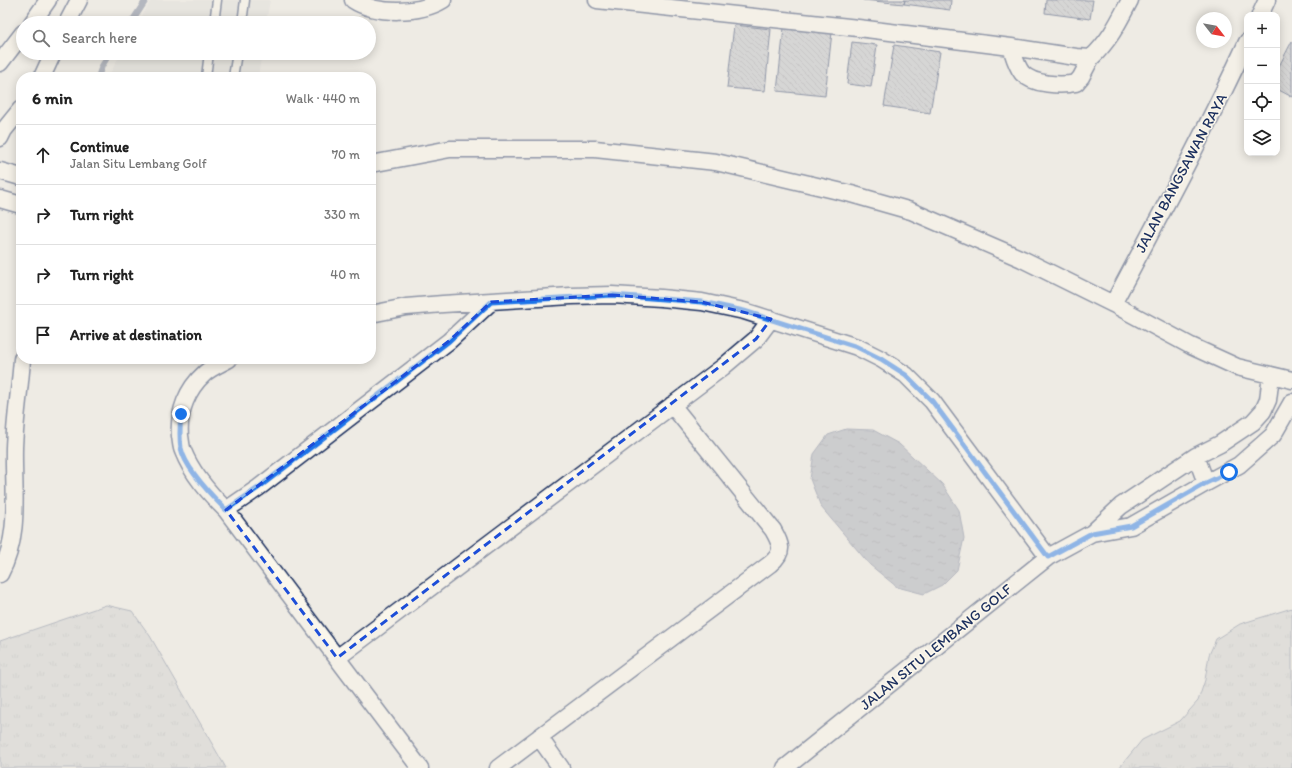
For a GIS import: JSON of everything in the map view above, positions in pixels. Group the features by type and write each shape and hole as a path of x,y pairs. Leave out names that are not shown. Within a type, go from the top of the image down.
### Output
{"street":[{"path":"39,16 48,0"},
{"path":"71,16 79,0"},
{"path":"353,0 377,10 390,11 426,7 443,0"},
{"path":"596,0 851,27 1091,58"},
{"path":"1011,47 1016,64 1023,74 1034,80 1049,84 1065,86 1076,83 1081,77 1091,58 1108,40 1116,28 1130,0"},
{"path":"1261,12 1266,0"},
{"path":"0,64 16,42"},
{"name":"JALAN BANGSAWAN RAYA","path":"1112,304 1182,175 1244,48"},
{"path":"44,72 50,60"},
{"path":"1,132 16,115"},
{"path":"376,163 450,149 517,148 595,149 653,154 716,162 851,194 911,211 1022,259 1191,346 1237,367 1292,380"},
{"path":"0,171 16,176"},
{"path":"0,200 16,204"},
{"path":"376,313 428,305 571,296 619,295 702,302 744,311 857,347 881,359 906,375 932,401 1048,557"},
{"path":"226,510 258,488 449,341 491,302"},
{"path":"337,658 723,367 756,339 771,319"},
{"path":"0,574 10,551 13,538 15,493 14,449 21,364"},
{"path":"220,364 206,372 194,385 185,401 181,414 180,429 182,449 189,464 202,484 226,510 420,768"},
{"name":"JALAN SITU LEMBANG GOLF","path":"785,768 1048,557 1092,533 1121,506 1196,456 1220,444 1253,422 1263,411 1268,400 1271,375"},
{"name":"JALAN SITU LEMBANG GOLF","path":"1092,533 1131,526 1239,465 1273,434 1292,402"},
{"path":"498,768 770,564 779,555 780,542 773,530 672,405"},
{"path":"1196,456 1206,483"},
{"path":"539,737 561,768"}],"lane":[{"path":"215,16 217,0"},
{"path":"243,16 245,0"},
{"path":"207,72 208,60"},
{"path":"234,72 236,60"}],"highlighted area":[{"path":"612,295 702,302 771,319 756,339 337,658 226,510 449,341 491,302"}],"shaded area":[{"path":"151,0 270,0 267,16 142,16"},
{"path":"117,60 261,60 259,72 111,72"}],"green space":[{"path":"106,605 132,611 150,636 226,768 0,768 0,641"},
{"path":"1292,608 1292,768 1119,768 1142,740 1180,721 1198,701 1205,680 1209,655 1216,639 1240,624"}],"water":[{"path":"846,429 873,430 899,444 942,484 959,510 964,538 957,570 942,585 924,594 897,587 870,565 821,507 810,479 814,454 828,435"}],"building":[{"path":"863,0 905,0 904,4"},
{"path":"905,0 951,0 950,10 904,4"},
{"path":"1046,0 1093,0 1090,19 1045,13"},
{"path":"734,25 771,29 765,91 727,88"},
{"path":"784,28 832,32 825,96 777,91"},
{"path":"1292,41 1292,97 1280,91 1280,64"},
{"path":"852,42 877,45 871,87 847,84"},
{"path":"894,45 940,52 930,113 884,106"}],"waterway":[{"path":"136,16 146,0"},
{"path":"100,72 106,60"}],"route":[{"path":"181,414 180,429 182,449 189,464 202,484 226,510 258,488 449,341 491,302 571,296 612,295 702,302 744,311 857,347 881,359 906,375 932,401 1048,557 1092,533 1131,526 1206,483 1229,472"}]}
